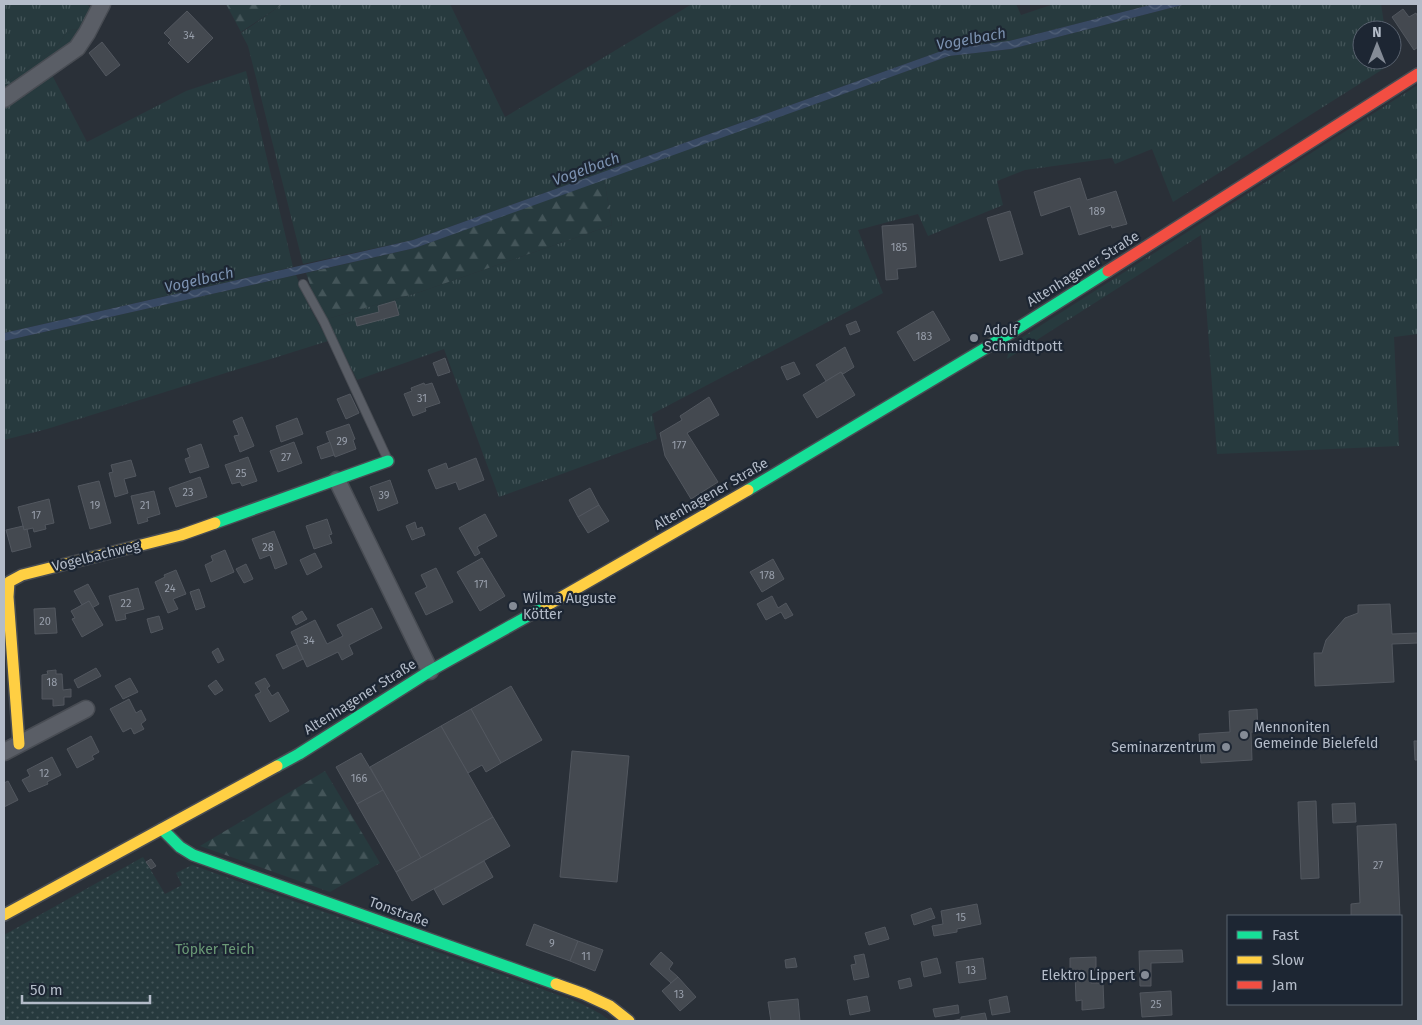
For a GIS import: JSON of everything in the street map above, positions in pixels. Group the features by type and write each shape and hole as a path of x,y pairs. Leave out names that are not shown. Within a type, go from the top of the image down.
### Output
{"main road":[{"name":"Altenhagener Straße","path":"4,915 299,754 430,671 710,513 1000,340 1418,74"},
{"name":"Vogelbachweg","path":"19,744 8,597 9,582 22,576 181,535 388,461"},
{"name":"Tonstraße","path":"162,829 180,847 193,855 584,994 610,1006 628,1021"}],"street":[{"path":"4,100 77,48 102,4"},
{"path":"337,480 430,671"},
{"path":"4,752 86,709"}],"lane":[{"path":"303,284 324,322 388,461"}],"green space":[{"path":"4,4 86,4 95,10 83,30 69,29 56,48 4,84"},
{"path":"226,4 283,4 241,32"},
{"path":"283,4 450,4 505,117 692,4 1016,4 1021,15 1054,4 1154,4 1009,41 947,49 413,240 303,264 248,46 241,33"},
{"path":"1186,4 1381,4 1383,20 1352,20 1352,70 1382,70 1173,202 1152,149 1115,164 1112,158 1025,170 997,181 1003,205 928,236 918,214 858,230 883,293 652,414 657,439 499,497 444,349 357,380 327,319 420,292 612,225 604,179 949,56 1011,49"},
{"path":"69,29 83,30 74,46 4,96 4,84 56,48"},
{"path":"246,71 293,267 4,333 4,109 52,75 87,142 186,91"},
{"path":"1418,85 1418,334 1394,337 1399,446 1217,454 1201,235 1007,359 1010,345"},
{"path":"604,179 612,225 420,292 327,319 313,293 306,273 415,248"},
{"path":"296,275 308,304 328,341 47,429 4,440 4,341"},
{"path":"325,771 380,863 330,892 200,846"},
{"name":"Töpker Teich","path":"143,857 165,894 182,885 176,873 192,865 578,1002 610,1021 4,1021 4,935"}],"water":[{"path":"1154,4 1186,4 1011,49 949,56 415,248 4,341 4,333 413,240 947,49 1009,41"}],"building":[{"path":"1403,9 1409,17 1416,13 1418,17 1418,47 1414,50 1402,32 1402,20 1394,20 1392,17"},
{"path":"187,11 213,38 188,63 168,43 171,40 164,33"},
{"path":"102,42 120,65 106,76 89,53"},
{"path":"1080,178 1087,200 1116,191 1127,224 1112,228 1111,225 1079,235 1070,206 1041,216 1034,192"},
{"path":"1010,211 1023,254 1000,261 987,218"},
{"path":"913,224 916,267 897,269 898,279 886,280 882,226"},
{"path":"395,301 399,315 357,326 355,318 379,312 378,306"},
{"path":"933,311 950,340 914,361 897,332"},
{"path":"856,321 860,331 850,335 846,325"},
{"path":"845,347 854,367 826,381 816,365"},
{"path":"445,358 450,372 438,376 433,363"},
{"path":"794,362 800,374 787,380 781,367"},
{"path":"841,372 855,395 817,418 803,395"},
{"path":"424,383 425,385 432,383 440,403 425,408 426,411 413,416 404,394 412,391 411,388"},
{"path":"350,394 359,413 346,419 337,399"},
{"path":"709,397 719,415 687,433 718,482 691,499 665,456 660,433 682,420 680,416"},
{"path":"242,417 254,446 240,452 234,436 239,435 233,421"},
{"path":"297,418 303,434 281,442 276,426"},
{"path":"349,424 355,439 353,440 356,449 335,457 326,432"},
{"path":"294,442 302,463 278,472 270,451"},
{"path":"330,442 334,455 321,459 317,447"},
{"path":"201,444 209,467 190,473 185,459 190,457 187,449"},
{"path":"248,457 257,481 242,486 240,482 232,484 225,465"},
{"path":"476,458 484,480 459,490 456,482 436,489 428,470 446,463 448,469"},
{"path":"131,460 136,476 124,479 128,493 115,497 109,473 113,472 111,465"},
{"path":"200,477 207,497 176,507 169,488"},
{"path":"390,480 398,503 378,511 370,487"},
{"path":"99,481 111,523 90,529 78,486"},
{"path":"590,488 599,505 578,517 569,500"},
{"path":"154,491 160,514 147,518 148,521 138,524 131,496"},
{"path":"49,499 54,523 45,525 46,529 34,532 33,528 24,530 18,507"},
{"path":"599,505 609,521 588,533 578,517"},
{"path":"485,514 497,536 477,547 480,553 475,556 459,528"},
{"path":"327,519 332,534 329,535 332,543 314,549 306,526"},
{"path":"415,522 417,529 422,527 425,535 412,540 406,526"},
{"path":"23,526 24,530 27,529 31,547 12,552 6,530"},
{"path":"274,531 287,564 275,569 270,555 260,559 252,539"},
{"path":"225,550 234,572 211,582 205,565 213,561 211,556"},
{"path":"315,553 322,567 307,575 300,560"},
{"path":"482,558 505,596 480,611 457,572"},
{"path":"773,559 784,579 762,592 750,572"},
{"path":"246,564 253,579 244,583 236,569"},
{"path":"436,568 453,602 426,615 415,593 427,587 421,575"},
{"path":"176,570 186,594 173,599 178,609 168,613 155,582 165,577 164,575"},
{"path":"88,584 99,604 92,608 89,601 82,605 74,591"},
{"path":"138,588 144,609 125,614 126,619 116,621 109,596"},
{"path":"199,589 205,607 196,610 190,592"},
{"path":"772,596 778,608 786,603 793,615 785,619 781,612 766,620 757,604"},
{"path":"89,601 103,625 82,637 72,619 75,618 71,611"},
{"path":"1390,604 1392,634 1418,633 1418,643 1392,644 1394,682 1315,686 1314,653 1322,653 1326,640 1345,618 1358,613 1358,605"},
{"path":"55,608 57,633 35,634 34,609"},
{"path":"372,608 382,628 349,645 353,654 342,660 338,652 307,667 291,632 315,620 327,644 343,636 337,625"},
{"path":"302,611 307,619 296,625 292,617"},
{"path":"159,616 163,629 151,633 147,619"},
{"path":"297,645 303,659 283,669 276,655"},
{"path":"218,648 224,660 218,663 212,652"},
{"path":"96,668 101,676 78,688 74,680"},
{"path":"56,670 56,674 62,674 63,690 71,689 71,697 64,697 64,705 53,706 53,699 42,699 42,675 48,674 47,671"},
{"path":"130,678 138,692 123,699 115,686"},
{"path":"265,678 270,686 267,688 272,696 278,692 289,711 270,722 255,695 261,692 255,683"},
{"path":"216,680 223,690 215,695 208,686"},
{"path":"511,686 542,740 501,763 471,709"},
{"path":"129,699 136,713 141,710 146,720 141,724 144,729 134,734 131,728 123,732 110,709"},
{"path":"471,709 501,763 486,772 482,765 468,773 441,726"},
{"name":"Seminarzentrum","path":"1257,709 1258,732 1251,732 1252,760 1201,763 1199,734 1230,732 1229,711"},
{"path":"441,726 493,817 421,858 370,767"},
{"path":"91,736 99,752 92,756 94,759 77,768 67,749"},
{"path":"1414,741 1418,741 1418,760 1415,760"},
{"path":"572,751 629,756 617,882 560,877"},
{"path":"361,753 383,790 357,804 336,767"},
{"path":"52,757 61,775 47,782 48,784 29,792 22,780 30,776 27,770"},
{"path":"8,781 18,800 4,807 4,783"},
{"path":"383,790 421,858 396,872 357,804"},
{"path":"1316,801 1319,878 1301,879 1298,802"},
{"path":"1355,803 1356,822 1333,823 1332,804"},
{"path":"493,817 510,846 412,901 396,872"},
{"path":"1396,824 1400,915 1351,915 1351,904 1360,903 1357,826"},
{"path":"151,859 156,866 151,869 146,862"},
{"path":"484,861 493,877 443,905 434,889"},
{"path":"977,904 981,924 957,929 957,932 934,936 932,926 943,924 941,911"},
{"path":"931,908 935,918 914,925 911,915"},
{"path":"534,924 578,941 570,961 526,945"},
{"path":"885,927 889,939 869,945 865,933"},
{"path":"578,941 603,950 595,971 570,961"},
{"name":"Elektro Lippert","path":"1182,950 1183,962 1151,963 1151,986 1140,986 1139,951"},
{"path":"661,952 673,963 669,969 678,977 671,983 650,964"},
{"path":"864,954 869,977 854,980 851,965 856,964 854,956"},
{"path":"1096,957 1096,970 1091,970 1091,983 1103,983 1104,1008 1082,1010 1082,1000 1076,1001 1075,972 1070,973 1070,958"},
{"path":"795,958 797,967 786,968 785,960"},
{"path":"937,958 941,973 924,977 921,962"},
{"path":"983,958 986,979 959,983 956,962"},
{"path":"678,977 696,997 680,1011 662,991"},
{"path":"910,978 912,986 900,989 898,981"},
{"path":"1171,991 1172,1015 1142,1017 1140,993"},
{"path":"867,996 870,1011 850,1015 847,1000"},
{"path":"1007,996 1010,1012 992,1015 989,1000"},
{"path":"798,999 800,1021 771,1021 768,1002"},
{"path":"958,1005 959,1013 935,1017 933,1009"},
{"path":"985,1013 987,1021 951,1021 961,1019 961,1017"}],"traffic: fast":[{"path":"748,490 999,340 1108,271"},
{"path":"215,523 388,461"},
{"path":"277,766 430,671 546,606"},
{"path":"162,829 180,847 193,855 556,984"}],"traffic: slow":[{"path":"546,606 748,490"},
{"path":"19,744 8,597 9,582 22,575 181,535 215,523"},
{"path":"4,915 277,766"},
{"path":"556,984 610,1006 629,1021"}],"traffic: jam":[{"path":"1108,271 1418,74"}],"place":[{"name":"Adolf Schmidtpott","path":"974,338"},
{"name":"Wilma Auguste Kötter","path":"513,606"},
{"name":"Mennoniten Gemeinde Bielefeld","path":"1244,735"},
{"name":"Seminarzentrum","path":"1226,747"},
{"name":"Elektro Lippert","path":"1145,975"}],"water label":[{"name":"Vogelbach","path":"971,39"},
{"name":"Vogelbach","path":"586,169"},
{"name":"Vogelbach","path":"199,280"}]}
